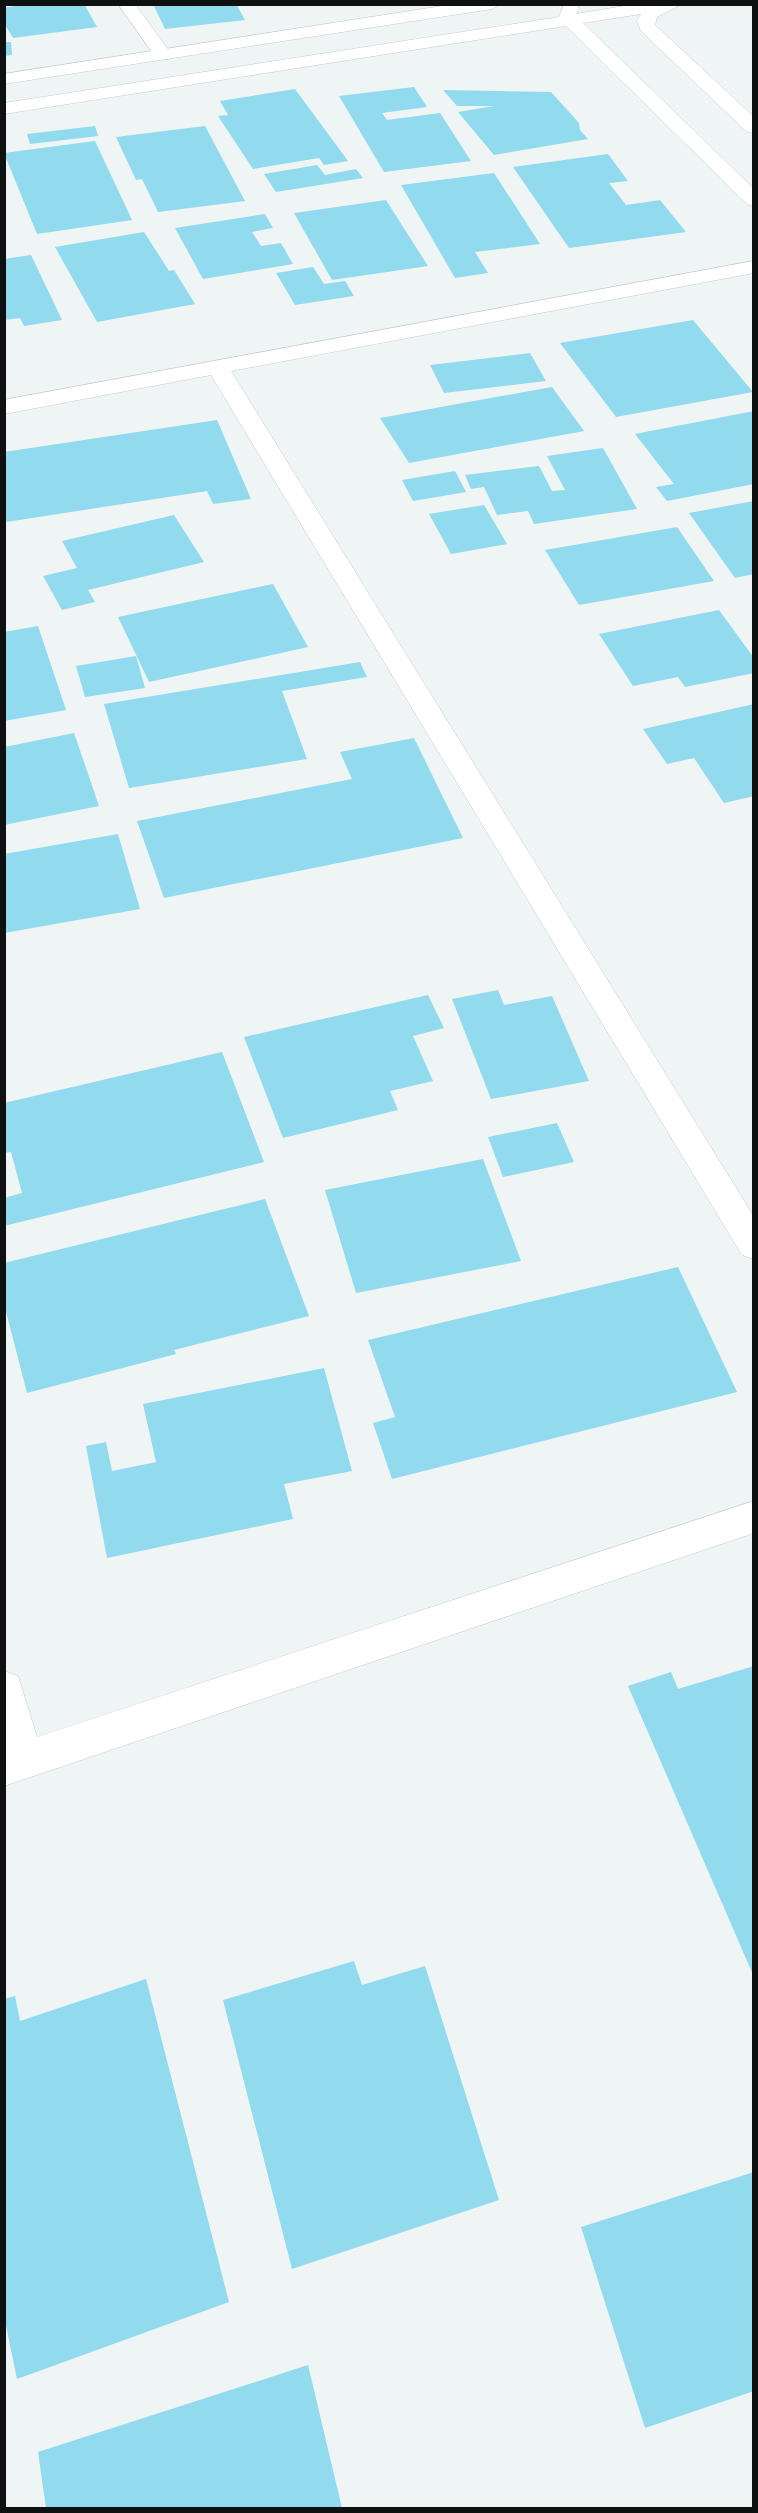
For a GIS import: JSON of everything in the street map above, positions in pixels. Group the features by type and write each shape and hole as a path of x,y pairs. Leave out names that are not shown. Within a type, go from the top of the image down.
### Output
{"street":[{"path":"126,4 163,55"},
{"path":"4,79 492,4"},
{"path":"4,109 574,12 673,4"},
{"path":"673,4 650,14 646,21 647,27 753,128"},
{"path":"574,12 753,200"},
{"path":"4,407 753,267"},
{"path":"218,368 753,1246"},
{"path":"4,1689 14,1763 753,1517"}],"building":[{"path":"27,4 84,4 97,27 13,38 4,23 4,8"},
{"path":"153,4 236,4 245,20 165,29"},
{"path":"4,42 11,42 12,55 4,56"},
{"path":"414,87 427,107 382,113 387,120 440,113 471,161 384,172 339,96"},
{"path":"295,89 348,161 324,165 319,158 253,169 218,116 228,115 220,101"},
{"path":"443,90 551,92 579,123 580,130 588,139 494,155 458,112 494,106 457,106"},
{"path":"95,126 98,136 30,144 27,134"},
{"path":"205,126 245,201 158,212 142,179 136,180 116,137"},
{"path":"95,141 132,220 37,234 4,153"},
{"path":"608,154 628,181 609,183 626,205 660,200 686,232 569,248 513,167"},
{"path":"317,165 325,175 356,169 363,178 276,192 264,174"},
{"path":"494,173 540,244 475,252 488,273 455,278 401,185"},
{"path":"386,200 428,266 332,280 294,213"},
{"path":"265,214 273,228 252,232 261,246 281,243 293,264 203,279 175,228"},
{"path":"144,232 169,271 174,270 195,304 97,322 55,247"},
{"path":"31,255 62,320 24,326 20,318 4,320 4,259"},
{"path":"313,267 324,284 345,281 354,296 295,305 276,273"},
{"path":"693,320 753,392 616,417 560,343"},
{"path":"530,353 546,381 444,393 430,365"},
{"path":"552,387 584,431 409,463 380,418"},
{"path":"754,411 754,484 667,501 656,487 674,484 635,434"},
{"path":"217,420 251,499 213,504 207,491 6,522 4,452"},
{"path":"603,448 637,509 534,524 528,511 497,515 484,487 471,489 465,475 539,466 552,491 565,490 547,456"},
{"path":"455,471 466,492 413,501 402,480"},
{"path":"754,501 754,574 735,578 689,513"},
{"path":"484,505 507,544 451,554 429,514"},
{"path":"174,515 204,562 88,590 95,602 62,610 43,576 77,568 62,541"},
{"path":"677,527 714,581 579,605 545,550"},
{"path":"273,584 308,647 149,682 118,617"},
{"path":"719,610 754,658 754,673 685,687 678,677 633,686 599,634"},
{"path":"38,626 66,710 4,721 4,632"},
{"path":"136,656 145,688 85,697 76,666"},
{"path":"360,662 367,677 282,691 307,759 129,788 104,704"},
{"path":"754,704 754,796 724,803 694,758 667,764 643,729"},
{"path":"74,733 99,806 4,825 4,747"},
{"path":"414,738 463,838 164,898 137,821 352,779 340,752"},
{"path":"118,834 140,909 4,933 4,854"},
{"path":"498,990 504,1005 552,996 589,1081 491,1099 452,999"},
{"path":"428,995 444,1028 413,1036 433,1081 390,1091 398,1110 283,1138 244,1037"},
{"path":"222,1052 264,1162 4,1226 4,1198 22,1193 11,1152 4,1153 4,1103"},
{"path":"557,1123 574,1162 503,1177 488,1137"},
{"path":"483,1159 521,1261 356,1293 325,1190"},
{"path":"265,1199 309,1316 174,1350 176,1354 27,1393 4,1304 4,1263"},
{"path":"678,1267 737,1392 392,1479 373,1423 395,1417 368,1340"},
{"path":"324,1368 352,1471 284,1484 293,1519 107,1558 86,1446 106,1442 112,1471 156,1462 143,1404"},
{"path":"754,1666 754,1977 628,1686 671,1672 678,1689"},
{"path":"354,1961 362,1985 425,1966 499,2200 292,2269 223,2000"},
{"path":"146,1979 229,2302 17,2379 4,2316 4,1999 15,1996 20,2021"},
{"path":"754,2172 754,2391 645,2428 581,2227"},
{"path":"308,2365 342,2508 46,2508 38,2452"}]}
